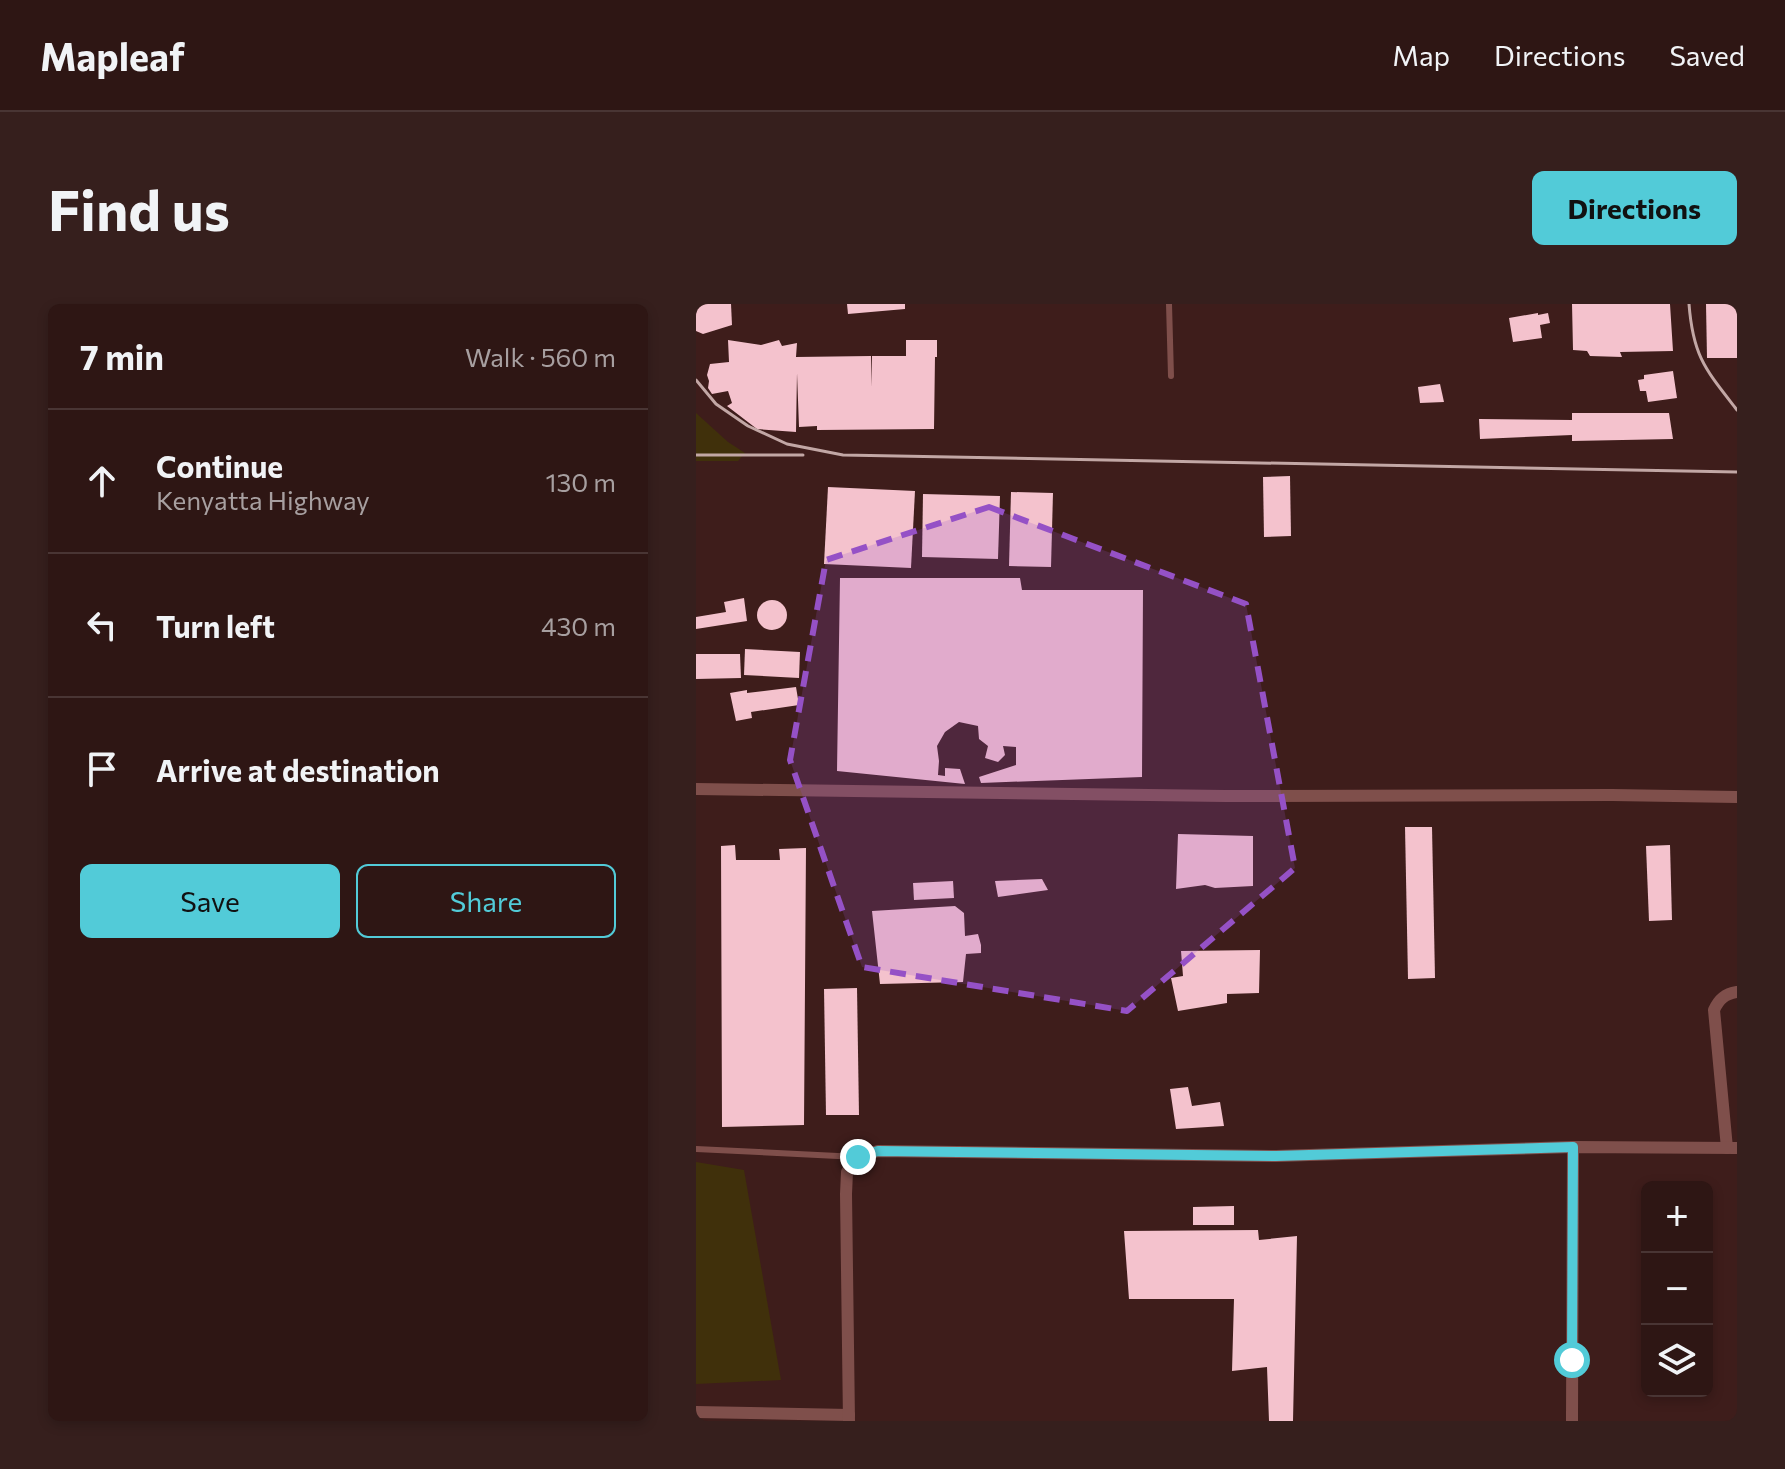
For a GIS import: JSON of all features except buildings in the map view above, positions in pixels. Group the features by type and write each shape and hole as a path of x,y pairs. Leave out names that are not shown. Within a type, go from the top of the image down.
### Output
{"street":[{"path":"696,789 1225,796 1737,797"},
{"path":"698,1415 849,1418 846,1194 847,1172 858,1157 878,1151 1276,1156 1573,1147 1732,1148 1714,1010 1719,999 1737,992"},
{"path":"1572,1421 1573,1147"}],"lane":[{"path":"1169,304 1171,376"},
{"path":"696,1149 858,1157"}],"highlighted area":[{"path":"989,507 1246,604 1295,868 1127,1011 862,967 790,760 826,560"}],"shaded area":[{"path":"696,413 745,453 738,461 696,461"},
{"path":"696,1162 744,1170 781,1380 696,1384"}],"railway":[{"path":"1689,304 1694,337 1703,362 1737,410"},
{"path":"696,380 716,404 748,426 787,444 843,455 1737,472"},
{"path":"696,455 803,455"}],"route":[{"path":"858,1157 878,1151 1276,1156 1573,1147 1572,1360"}]}
